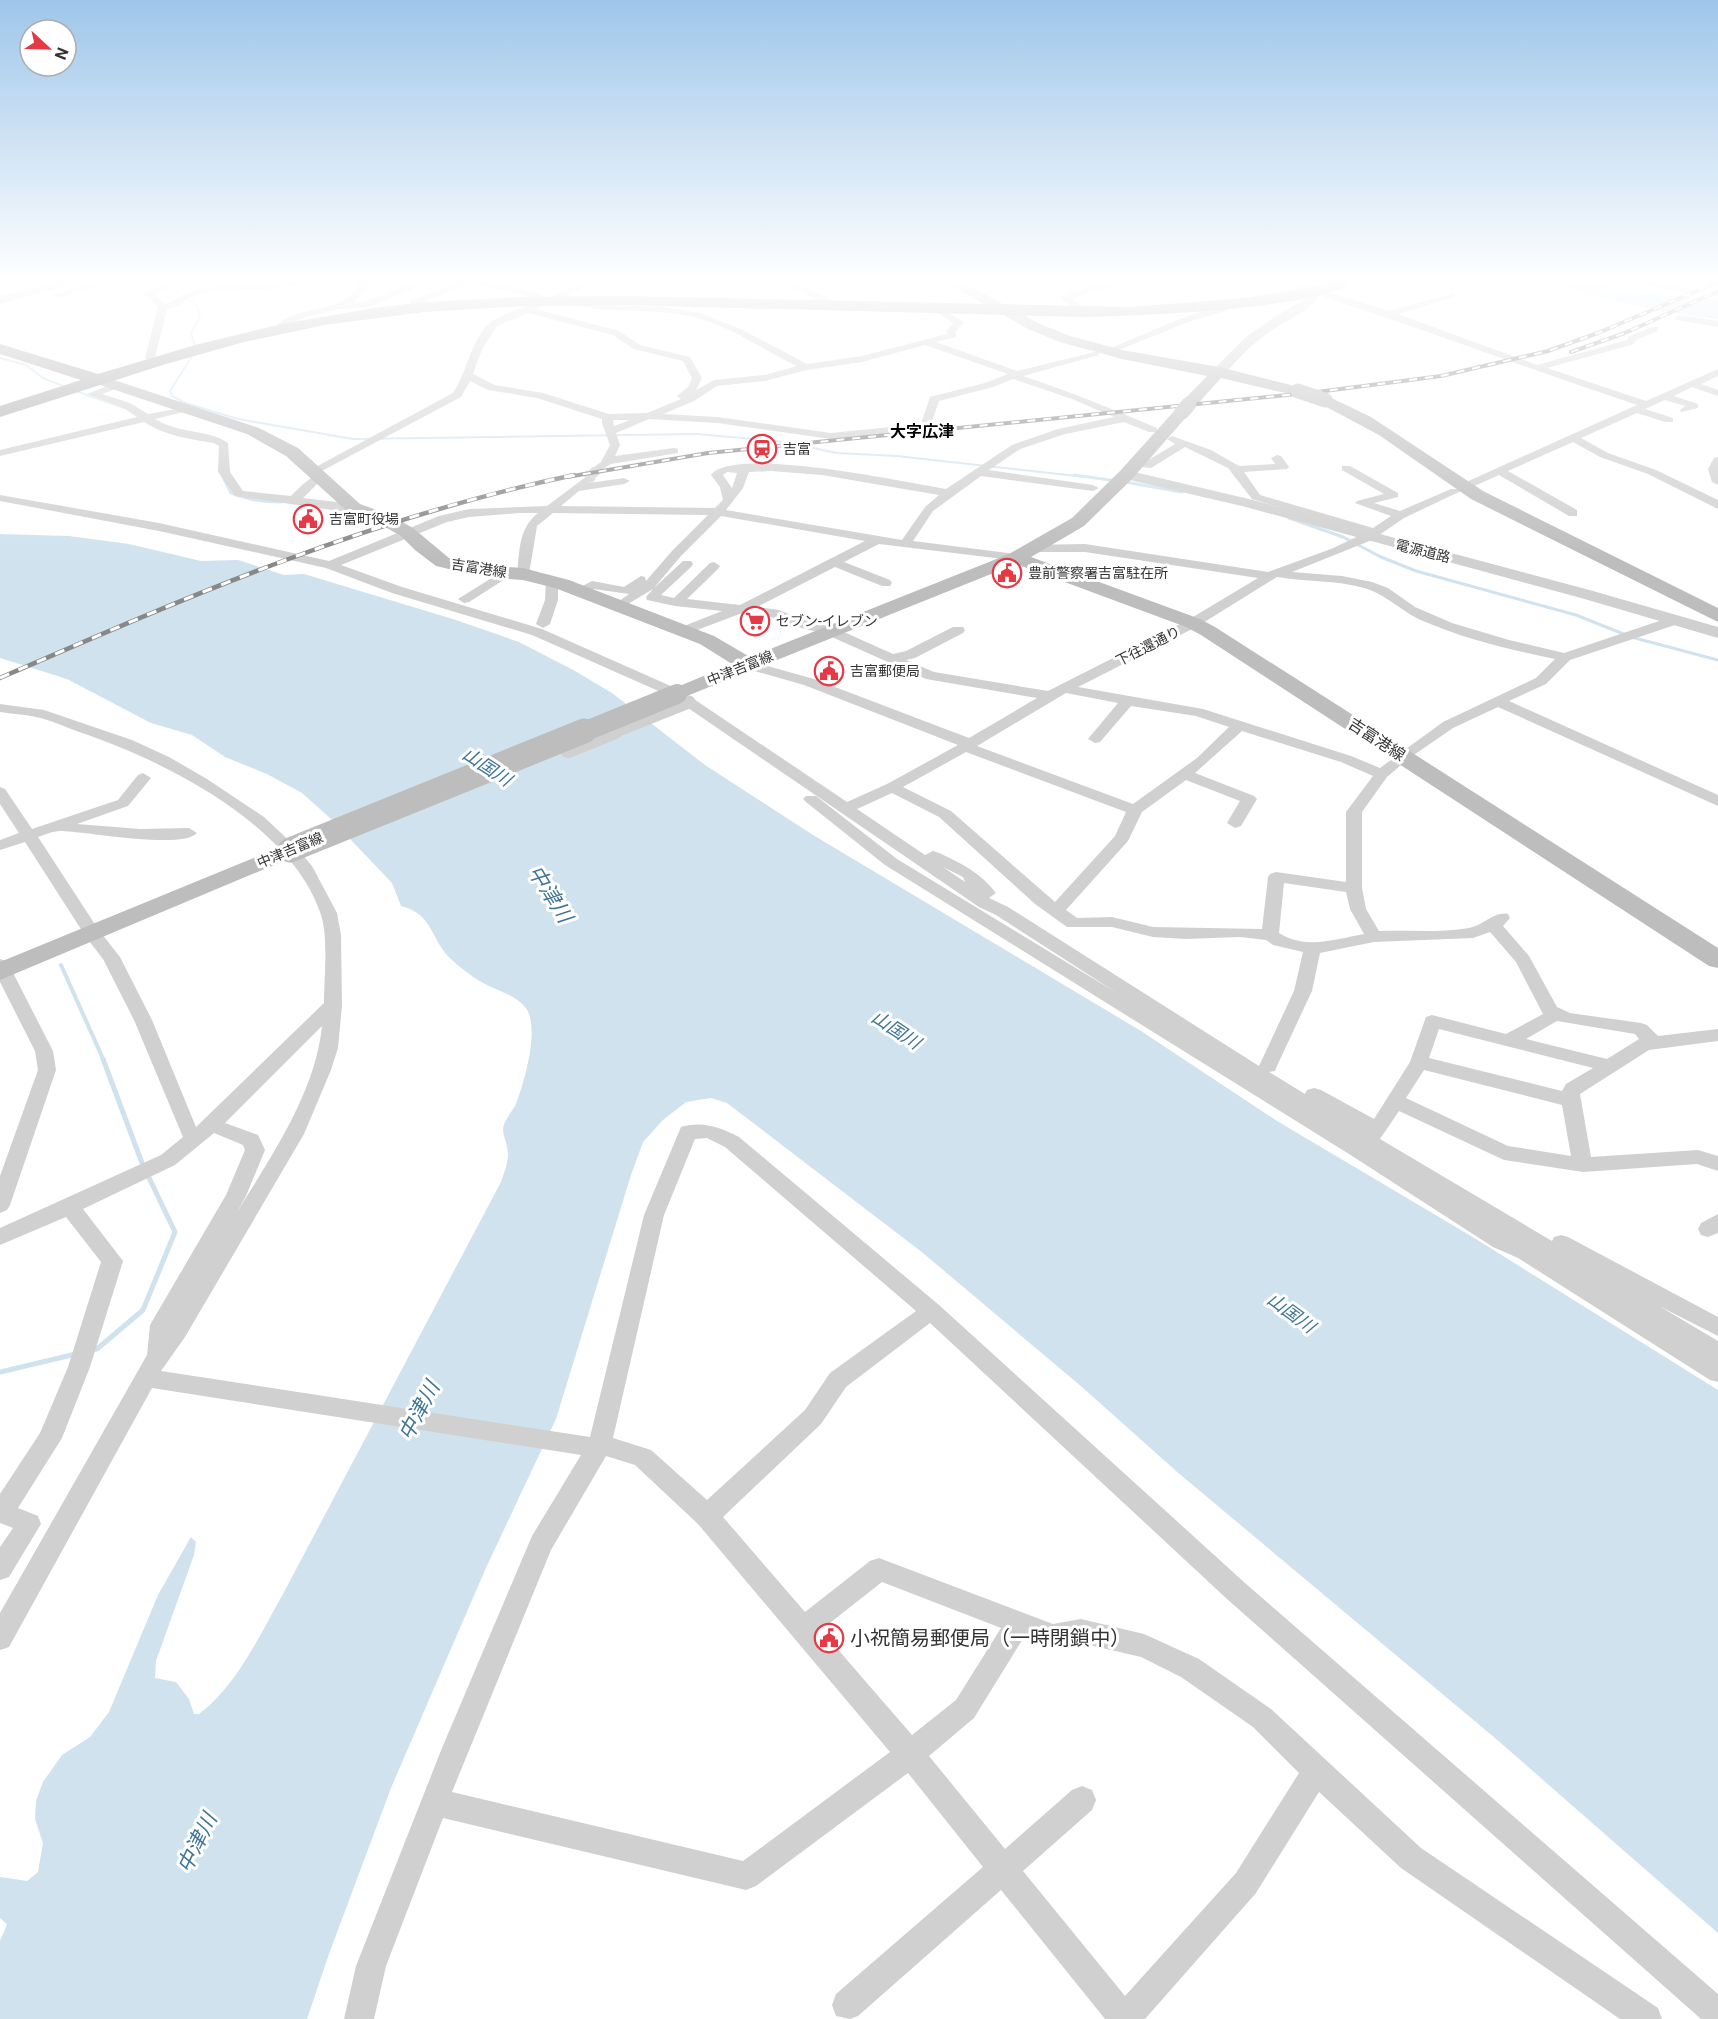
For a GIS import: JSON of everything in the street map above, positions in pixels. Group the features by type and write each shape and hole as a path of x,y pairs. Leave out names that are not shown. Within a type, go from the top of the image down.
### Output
{"main road":[{"path":"73,371 108,382"},
{"path":"0,412 108,382 132,371"},
{"path":"1215,371 1298,391 1325,400 1362,417 1451,480 1477,495 1718,616"},
{"name":"中津吉富線","path":"1,969 683,698 830,631 1016,558 1078,522 1131,470 1219,372"},
{"name":"吉富港線","path":"108,382 253,431 292,452 354,508 382,518 406,532 442,562 459,567 514,574 552,582 579,591 707,640 749,666"},
{"name":"吉富港線","path":"1016,558 1193,623 1718,960"}],"street":[{"path":"294,500 319,474 363,444 450,400 462,390 470,371"},
{"path":"608,417 647,412 684,395 692,389 697,378 694,371"},
{"path":"611,431 690,399 714,383 765,378 790,371"},
{"path":"1006,371 1076,397 1153,430"},
{"path":"468,376 492,388 539,395 608,417 648,416 717,420 831,436 926,427 934,399 1029,371"},
{"path":"1545,371 1641,406 1669,420"},
{"path":"1468,485 1718,372"},
{"path":"108,382 92,394 123,405 160,427 180,434 217,440 224,445 224,472 239,494 338,508 354,508"},
{"path":"1692,384 1718,393"},
{"path":"1664,396 1694,405 1685,410"},
{"path":"123,405 155,398"},
{"path":"0,453 188,408"},
{"path":"608,417 607,423 615,445 603,465 674,451"},
{"path":"905,543 929,509 948,493 1016,447 1062,431 1126,418"},
{"path":"1574,438 1604,455 1652,472 1718,502"},
{"path":"1131,470 1148,465 1178,441 1236,468 1283,467 1277,458"},
{"path":"1718,460 1714,469 1718,482"},
{"path":"728,499 726,487 718,477 718,473 730,468 743,470 777,468 821,472 948,493"},
{"path":"1236,468 1248,490 1256,497 1371,534"},
{"path":"1346,468 1394,495 1361,502 1401,515"},
{"path":"618,606 636,596 657,578 718,512 745,474 743,470"},
{"name":"電源道路","path":"1131,470 1545,582 1718,633"},
{"path":"1500,471 1573,513"},
{"path":"979,472 1093,488"},
{"path":"464,600 514,574 532,524 587,478"},
{"path":"577,488 624,481"},
{"name":"下往還通り","path":"836,807 892,787 968,746 1050,696 1193,623 1272,575 1335,552 1371,534 1401,515 1455,491"},
{"path":"0,498 159,527 330,565 397,590 537,632 683,698 836,807 891,862 920,880 982,910 1278,1094 1367,1140 1718,1352"},
{"path":"330,565 406,532 443,519 469,513 552,508 718,512 878,540 1016,558"},
{"path":"684,631 705,621 745,608 878,540"},
{"path":"1036,548 1085,549 1172,563 1354,582 1382,590 1408,610 1463,632 1564,657"},
{"path":"834,562 886,583"},
{"path":"687,564 652,597 774,613 795,622 830,631 931,676 1050,696"},
{"path":"677,602 714,566"},
{"path":"579,591 592,585 627,591 642,579"},
{"path":"543,624 544,616 553,599 552,582"},
{"path":"1374,937 1358,909 1353,888 1354,812 1382,774 1402,756 1448,725 1541,681 1564,657 1676,620"},
{"path":"891,658 910,655 958,630"},
{"path":"749,666 809,682 1135,810"},
{"path":"1065,689 1188,710 1347,759 1382,774"},
{"path":"648,695 907,849 982,910 1002,911 1070,949 1278,1094 1303,1089 1367,1140 1407,1182 1500,1241 1525,1252 1718,1373"},
{"path":"1095,738 1128,701"},
{"path":"1499,702 1718,801"},
{"path":"0,708 39,713 127,743 164,760 202,782 258,820 294,854 328,913 332,935 333,1005 329,1048 294,1134 177,1331 158,1356 0,1638"},
{"path":"1056,911 1122,838 1135,810 1203,761 1238,726"},
{"path":"1184,774 1249,800 1235,823"},
{"path":"0,845 123,803 144,778"},
{"path":"892,787 945,814 1041,900 1073,923 1112,922 1153,932 1186,934 1240,932 1270,935 1279,941 1312,949 1374,937 1473,933 1498,922 1523,960 1550,1011 1566,1018 1641,1029 1651,1040 1574,1089 1570,1094 1583,1165"},
{"path":"0,792 92,933 111,957 138,1010 185,1124 194,1140"},
{"path":"53,826 120,834 189,833"},
{"path":"1270,935 1276,877 1353,888"},
{"path":"1070,949 1073,923"},
{"path":"1268,1066 1303,990 1312,949"},
{"path":"0,1205 47,1070 44,1051 1,969"},
{"path":"0,1237 70,1208 168,1160 211,1125 269,1065 333,1005"},
{"path":"1509,1040 1556,1014"},
{"path":"1367,1140 1419,1062 1432,1021 1610,1066"},
{"path":"1197,1037 1231,1046 1268,1066 1278,1094"},
{"path":"1647,1044 1715,1039"},
{"path":"1419,1062 1570,1100"},
{"path":"1395,1101 1504,1153 1583,1165 1698,1157 1714,1165"},
{"path":"158,1356 161,1325 236,1196 255,1150 251,1140 211,1125"},
{"path":"358,2019 371,1966 434,1802 541,1544 599,1446 654,1215 688,1132 710,1131 732,1142 931,1311 1236,1591 1718,2013"},
{"path":"1407,1182 1496,1228 1557,1241 1718,1327"},
{"path":"0,1569 29,1524 2,1512 50,1438 79,1367 112,1261 70,1208"},
{"path":"707,1516 813,1417 837,1380 931,1311"},
{"path":"146,1378 599,1446 643,1457 707,1516 804,1628 910,1754 1124,2019 1246,1883 1316,1771"},
{"path":"804,1628 879,1569 1053,1635 1081,1630 1144,1647 1172,1658 1262,1718 1316,1771 1411,1857 1647,2019"},
{"path":"434,1802 746,1876 910,1754 965,1709 1019,1622"},
{"path":"847,2005 1082,1800"}],"water":[{"path":"0,534 69,536 129,544 201,561 238,560 284,575 304,574 456,620 519,642 612,693 705,765 813,835 1141,1031 1277,1121 1471,1236 1718,1390 1718,1933 1495,1738 1176,1471 1082,1387 923,1253 727,1103 711,1098 686,1102 663,1120 643,1142 556,1419 485,1570 391,1788 307,2019 0,2019 0,1941 7,1924 0,1918 0,1877 27,1881 38,1872 43,1843 35,1819 36,1801 43,1782 62,1755 90,1737 109,1712 158,1595 191,1537 196,1542 194,1555 156,1661 155,1678 176,1682 189,1699 194,1714 199,1714 225,1689 247,1658 501,1182 508,1156 503,1129 506,1119 516,1104 523,1083 530,1055 531,1027 530,1016 522,1003 479,981 452,960 420,915 401,906 392,883 330,818 302,793 267,774 225,757 192,735 151,723 67,679 0,658"}],"waterway":[{"path":"34,371 43,378 68,388"},
{"path":"182,371 170,391 172,396 185,403 238,419 353,439 697,434 785,442 837,453 897,456 1086,477"},
{"path":"76,391 124,408"},
{"path":"1074,475 1117,481"},
{"path":"224,479 231,493 256,500 281,502"},
{"path":"1125,482 1182,492"},
{"path":"1289,518 1343,537 1381,557 1416,571 1576,615 1631,637 1718,660"},
{"path":"61,965 104,1061"},
{"path":"90,1350 97,1349 143,1310 175,1232 142,1163 103,1059"},
{"path":"0,1372 76,1354"}],"tunnel":[{"path":"589,477 599,468"}],"railway":[{"path":"567,477 708,453 1317,392 1441,376 1461,371"},
{"path":"0,678 141,617 353,536 425,513 574,475"}],"place":[{"name":"吉富","path":"762,449"},
{"name":"吉富町役場","path":"308,519"},
{"name":"豊前警察署吉富駐在所","path":"1007,573"},
{"name":"セブン-イレブン","path":"755,621"},
{"name":"吉富郵便局","path":"829,671"},
{"name":"小祝簡易郵便局（一時閉鎖中）","path":"829,1638"}],"district":[{"name":"大字広津","path":"922,431"}],"water label":[{"name":"山国川","path":"487,767"},
{"name":"中津川","path":"550,894"},
{"name":"山国川","path":"896,1030"},
{"name":"山国川","path":"1291,1313"},
{"name":"中津川","path":"419,1411"},
{"name":"中津川","path":"197,1843"}]}
